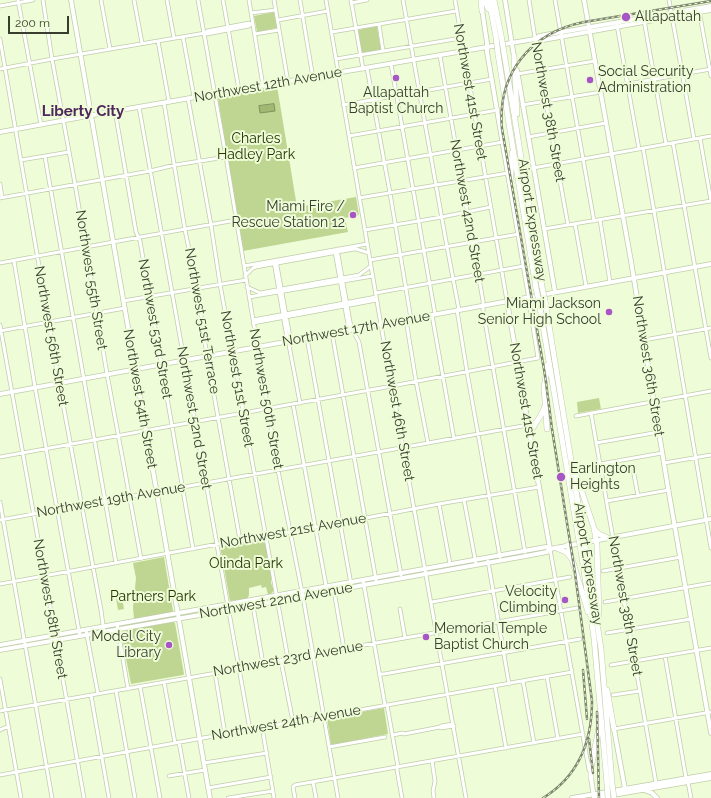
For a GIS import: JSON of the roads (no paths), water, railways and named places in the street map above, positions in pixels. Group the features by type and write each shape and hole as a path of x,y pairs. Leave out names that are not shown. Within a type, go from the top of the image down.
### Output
{"highway":[{"path":"480,0 482,11"},
{"path":"485,0 489,17 494,25"},
{"name":"Airport Expressway","path":"494,0 500,26 501,53 511,134 536,288 581,535"},
{"path":"497,0 500,26"},
{"name":"Airport Expressway","path":"489,2 516,123 544,301 568,438 594,638 610,783 614,798"},
{"path":"514,56 517,113 516,123"},
{"path":"510,182 511,134"},
{"path":"547,429 544,387 548,354"},
{"path":"530,437 532,428 543,411 545,402"},
{"path":"568,438 576,475 594,528 597,545 598,630"},
{"path":"594,528 599,534 610,537"},
{"path":"568,545 594,638"},
{"path":"553,548 566,552 572,559"},
{"name":"Airport Expressway","path":"583,551 598,630 603,671 610,783 608,798"},
{"path":"603,671 614,729"},
{"path":"591,778 591,768 597,741 601,711"}],"main road":[{"name":"Northwest 54th Street","path":"71,0 210,798"},
{"path":"504,0 555,292"},
{"name":"Northwest 36th Street","path":"584,0 623,216 696,650 709,712 711,733"},
{"name":"Northwest 12th Avenue","path":"0,132 188,98 313,78 535,39 539,40 589,29 699,10 711,6"},
{"name":"Northwest 12th Avenue","path":"699,10 711,10"},
{"path":"482,11 529,297"},
{"name":"Northwest 17th Avenue","path":"0,394 59,382 381,325 633,277 711,264"},
{"name":"Northwest 41st Street","path":"507,301 530,437 553,548"},
{"name":"Northwest 22nd Avenue","path":"500,558 525,550 546,547 553,548 709,520"},
{"name":"Northwest 22nd Avenue","path":"0,645 25,643 80,634 178,616 228,604 277,595 327,589 500,558 526,556 548,552 553,548"},
{"name":"Northwest 22nd Avenue","path":"425,571 450,564 475,562"},
{"name":"Northwest 22nd Avenue","path":"178,616 229,610 303,597 327,589"},
{"name":"Northwest 22nd Avenue","path":"0,650 25,643"},
{"path":"614,729 626,793"},
{"path":"626,793 711,774"},
{"name":"Northwest 41st Street","path":"591,778 595,797"},
{"path":"572,798 626,793 657,786 680,784 686,780 711,778"},
{"name":"Northwest 38th Street","path":"657,786 658,798"},
{"path":"644,790 652,793 658,798"}],"street":[{"path":"0,6 18,1 33,0"},
{"name":"Northwest 55th Street","path":"43,0 107,374 141,559"},
{"path":"101,0 110,49"},
{"path":"134,0 142,43"},
{"path":"167,0 174,38"},
{"name":"Northwest 50th Street","path":"198,0 226,157 278,470 302,591 338,798"},
{"path":"223,0 239,90"},
{"path":"249,0 263,86"},
{"path":"274,0 288,82"},
{"path":"300,0 313,78"},
{"name":"Northwest 46th Street","path":"326,0 372,276 425,571 432,602 466,798"},
{"path":"367,0 351,1 360,55 373,100 390,193 406,287 416,381 428,443"},
{"path":"403,0 454,279 467,372 500,558"},
{"name":"Northwest 41st Street","path":"454,0 507,301"},
{"name":"Northwest 38th Street","path":"529,0 568,225"},
{"path":"555,0 594,221"},
{"path":"669,0 694,139"},
{"path":"18,1 40,125"},
{"path":"251,13 276,10"},
{"path":"699,10 711,76"},
{"path":"278,20 328,11"},
{"path":"332,32 456,11"},
{"path":"644,20 666,144"},
{"path":"0,69 183,37 249,23 252,24"},
{"path":"379,24 383,51"},
{"path":"617,25 654,211 696,458 709,520 711,548"},
{"path":"255,34 279,30"},
{"path":"183,37 194,97"},
{"path":"336,59 461,38"},
{"name":"Northwest 56th Street","path":"0,39 103,629"},
{"name":"Northwest 51st Terrace","path":"158,41 185,230 197,288 207,356 240,540"},
{"name":"Northwest 42nd Street","path":"440,56 444,87 478,274 526,556"},
{"path":"517,74 595,60"},
{"path":"391,64 430,283 443,376 454,438"},
{"path":"522,105 572,97 628,84 710,69"},
{"path":"344,105 492,79"},
{"name":"Northwest 51st Street","path":"188,98 288,659"},
{"name":"Northwest 52nd Street","path":"139,107 250,730"},
{"path":"349,136 498,110"},
{"name":"Northwest 53rd Street","path":"115,111 136,232 140,241 193,549"},
{"path":"528,137 606,123"},
{"path":"533,168 711,136"},
{"path":"544,230 711,201 700,138"},
{"path":"354,168 503,142"},
{"path":"673,143 696,266 711,358"},
{"path":"21,160 69,152"},
{"path":"45,156 116,563"},
{"path":"0,184 1,198 150,171 175,165 226,157"},
{"path":"360,198 508,173"},
{"path":"365,230 491,207"},
{"path":"0,263 236,220"},
{"path":"600,220 610,282"},
{"path":"575,224 586,286"},
{"path":"370,260 518,234"},
{"path":"244,266 356,248 367,244"},
{"path":"356,248 369,253"},
{"path":"336,251 351,330 359,342 401,575"},
{"path":"14,261 35,387 80,634"},
{"path":"275,262 285,315 287,338 289,341 300,403"},
{"path":"245,276 256,265"},
{"path":"360,276 371,266"},
{"path":"376,293 524,266"},
{"path":"249,297 360,276 372,276"},
{"path":"123,301 246,280"},
{"path":"247,287 260,294"},
{"path":"0,457 368,391 538,358 529,297"},
{"path":"253,321 377,299"},
{"path":"0,331 124,308"},
{"name":"Northwest 58th Street","path":"0,325 84,798"},
{"path":"644,340 711,328"},
{"path":"332,333 376,580"},
{"path":"307,338 351,585"},
{"path":"576,416 711,391"},
{"path":"293,404 327,589"},
{"name":"Northwest 38th Street","path":"591,413 607,501 610,537 624,598 657,786"},
{"name":"Northwest 19th Avenue","path":"2,520 528,425"},
{"path":"596,444 659,432"},
{"path":"600,464 662,453"},
{"path":"664,463 711,455"},
{"path":"633,469 638,496"},
{"name":"Northwest 21st Avenue","path":"0,584 217,544 316,528 540,486"},
{"path":"607,501 669,490"},
{"path":"464,500 475,562"},
{"path":"0,502 52,798"},
{"path":"439,504 450,564"},
{"name":"Northwest 41st Street","path":"553,548 556,580 591,778"},
{"path":"603,571 681,557"},
{"path":"488,560 509,684"},
{"path":"432,602 570,577"},
{"path":"363,582 379,674 393,736 401,798"},
{"path":"605,602 711,583"},
{"path":"333,588 344,649"},
{"path":"252,600 263,664"},
{"name":"Northwest 23rd Avenue","path":"0,711 577,608"},
{"path":"400,609 405,638"},
{"path":"607,633 691,619"},
{"path":"117,627 128,688"},
{"path":"86,632 98,694"},
{"path":"379,674 580,639"},
{"path":"611,665 711,648"},
{"path":"665,656 691,798"},
{"path":"281,660 293,722"},
{"name":"Northwest 24th Avenue","path":"0,775 126,751 572,672"},
{"path":"215,673 225,734"},
{"path":"547,677 558,739"},
{"path":"0,679 21,798"},
{"path":"523,681 534,744"},
{"path":"164,682 189,798"},
{"path":"140,686 160,798"},
{"path":"494,686 506,748"},
{"path":"116,691 135,798"},
{"path":"613,695 640,691"},
{"path":"91,695 109,798"},
{"path":"614,729 709,712"},
{"path":"393,736 453,725"},
{"path":"0,730 9,727"},
{"path":"262,728 274,798"},
{"path":"295,798 293,787 296,785 534,744 583,734"},
{"path":"329,747 385,737"},
{"path":"204,763 267,752"},
{"path":"432,761 436,781 433,791 434,798"},
{"path":"168,776 205,770"},
{"path":"208,788 271,776"},
{"path":"313,782 316,798"},
{"path":"228,798 273,791"}],"railway":[{"path":"543,798 566,779 581,757 589,730 592,701 575,573 545,375 502,129 502,109 505,91 512,74 521,59 533,46 548,36 565,28 584,22 711,1"},
{"path":"583,670 587,719"},
{"path":"597,712 599,798"},
{"path":"589,739 593,773"}],"place":[{"name":"Allapattah","path":"626,17"},
{"name":"Allapattah Baptist Church","path":"396,78"},
{"name":"Social Security Administration","path":"590,80"},
{"name":"Miami Fire / Rescue Station 12","path":"353,215"},
{"name":"Miami Jackson Senior High School","path":"609,312"},
{"name":"Earlington Heights","path":"561,477"},
{"name":"Velocity Climbing","path":"565,600"},
{"name":"Memorial Temple Baptist Church","path":"426,637"},
{"name":"Model City Library","path":"169,645"}],"district":[{"name":"Liberty City","path":"83,111"}],"park label":[{"name":"Charles Hadley Park","path":"256,148"},
{"name":"Olinda Park","path":"246,564"},
{"name":"Partners Park","path":"153,597"}]}
